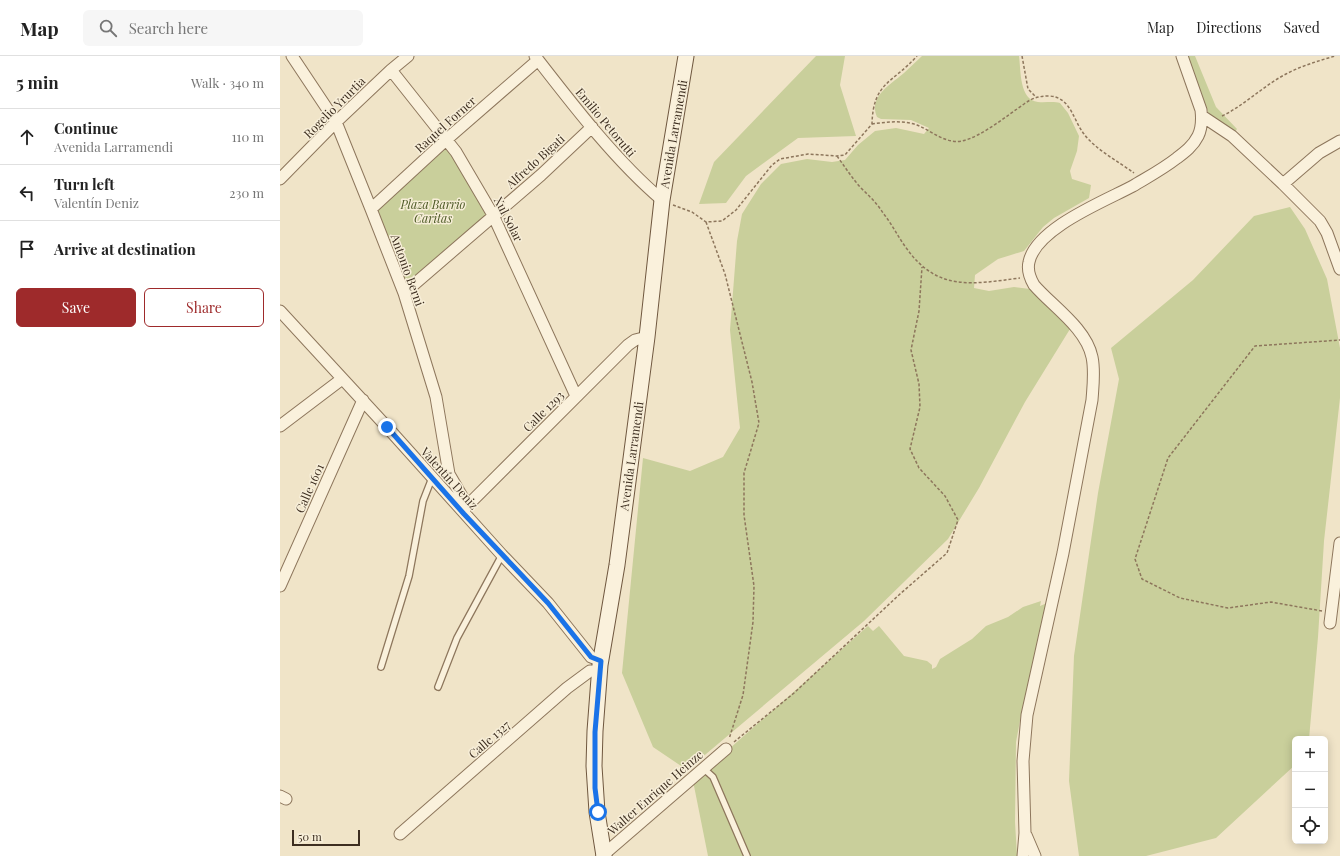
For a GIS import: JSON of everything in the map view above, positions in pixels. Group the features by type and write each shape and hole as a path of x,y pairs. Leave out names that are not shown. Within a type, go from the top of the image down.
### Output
{"main road":[{"name":"Avenida Larramendi","path":"603,855 594,766 600,666 617,565 647,337 662,200 686,56"}],"street":[{"name":"Antonio Berni","path":"292,56 336,122 372,209 404,293 436,397 448,474 465,508"},
{"path":"1182,56 1201,110 1207,119 1232,136 1320,221 1327,233 1340,266"},
{"name":"Rogelio Yrurtia","path":"280,179 336,122 405,57"},
{"name":"Emilio Petorutti","path":"536,58 592,127 643,184 662,200"},
{"name":"Raquel Forner","path":"372,209 536,58"},
{"name":"Xul Solar","path":"391,70 447,139 494,215 576,396"},
{"path":"1023,856 1025,833 1023,761 1027,715 1063,553 1092,400 1093,380 1092,356 1086,341 1080,332 1034,285 1030,277 1029,261 1047,235 1074,217 1168,165 1194,143 1207,119"},
{"name":"Alfredo Bigati","path":"404,293 541,175 592,127"},
{"path":"1283,184 1319,153 1340,142"},
{"name":"Valentín Deniz","path":"280,311 363,400 432,478 465,508 502,555 548,603 591,657 600,666"},
{"name":"Calle 1293","path":"465,508 628,345 635,340 647,337"},
{"path":"280,426 342,379"},
{"name":"Calle 1601","path":"280,586 363,400"},
{"path":"1331,618 1340,543"},
{"name":"Calle 1327","path":"400,834 567,688 590,671 600,666"},
{"name":"Walter Enrique Heinze","path":"603,855 726,748"},
{"path":"1025,833 1035,856"}],"lane":[{"path":"381,668 409,576 424,502 432,478"},
{"path":"438,687 457,638 502,555"},
{"path":"703,768 713,777 747,856"}],"path":[{"path":"706,222 722,221 736,210 772,165 780,159 808,154 837,156 845,155 872,124 874,101 883,86 904,70 917,56"},
{"path":"1022,56 1028,89 1036,97"},
{"path":"1207,119 1235,110 1263,88 1286,74 1309,64 1335,56"},
{"path":"872,124 889,122 916,125 952,142 963,141 988,128 1036,97 1049,96 1059,98 1065,102 1084,134 1091,142 1143,180"},
{"path":"837,156 860,187 872,198 907,249 922,267 936,276 949,281 972,284 1030,277"},
{"path":"662,200 692,212 706,222 726,281 752,382 759,423 744,473 744,515 754,586 753,622 743,695 726,748"},
{"path":"726,748 794,693 900,594 948,553 958,520 945,496 919,468 910,449 920,408 919,384 911,350 919,311 922,267"},
{"path":"1331,618 1271,602 1228,608 1180,598 1142,579 1134,559 1168,458 1254,346 1340,340"}],"green space":[{"path":"816,56 845,56 840,85 856,136 798,138 746,176 726,203 699,204 714,162"},
{"path":"922,56 1019,56 1022,84 1027,96 1038,102 1060,103 1068,113 1079,136 1077,151 1070,171 1072,179 1091,185 1089,198 1054,218 1043,227 1024,251 998,259 975,275 974,288 989,291 1014,287 1030,289 1070,329 1025,402 979,488 948,539 864,621 687,770 653,747 622,673 643,458 690,471 723,457 740,428 730,330 737,241 742,214 761,184 781,164 807,159 832,162 845,160 858,145 875,131 896,128 924,134 929,128 911,120 881,119 877,117 875,110 878,97 887,86"},
{"path":"1187,56 1195,56 1216,107 1237,129 1234,133 1208,112"},
{"name":"Plaza Barrio Caritas","path":"447,139 493,215 404,293 371,209"},
{"path":"1290,207 1305,229 1327,279 1340,348 1340,398 1324,541 1318,637 1309,736 1292,736 1292,768 1216,838 1146,856 1079,856 1069,781 1074,656 1098,493 1119,379 1111,348 1193,280 1254,216"},
{"path":"1041,601 1040,606 1047,603 1016,742 1015,822 1017,856 708,856 693,781 868,626 873,631 879,626 904,656 927,661 932,665 932,669 936,667 940,659 972,639 986,626 1008,617 1023,607"}],"route":[{"path":"387,427 464,514 535,588 591,657 601,661 595,732 594,766 598,812"}]}
